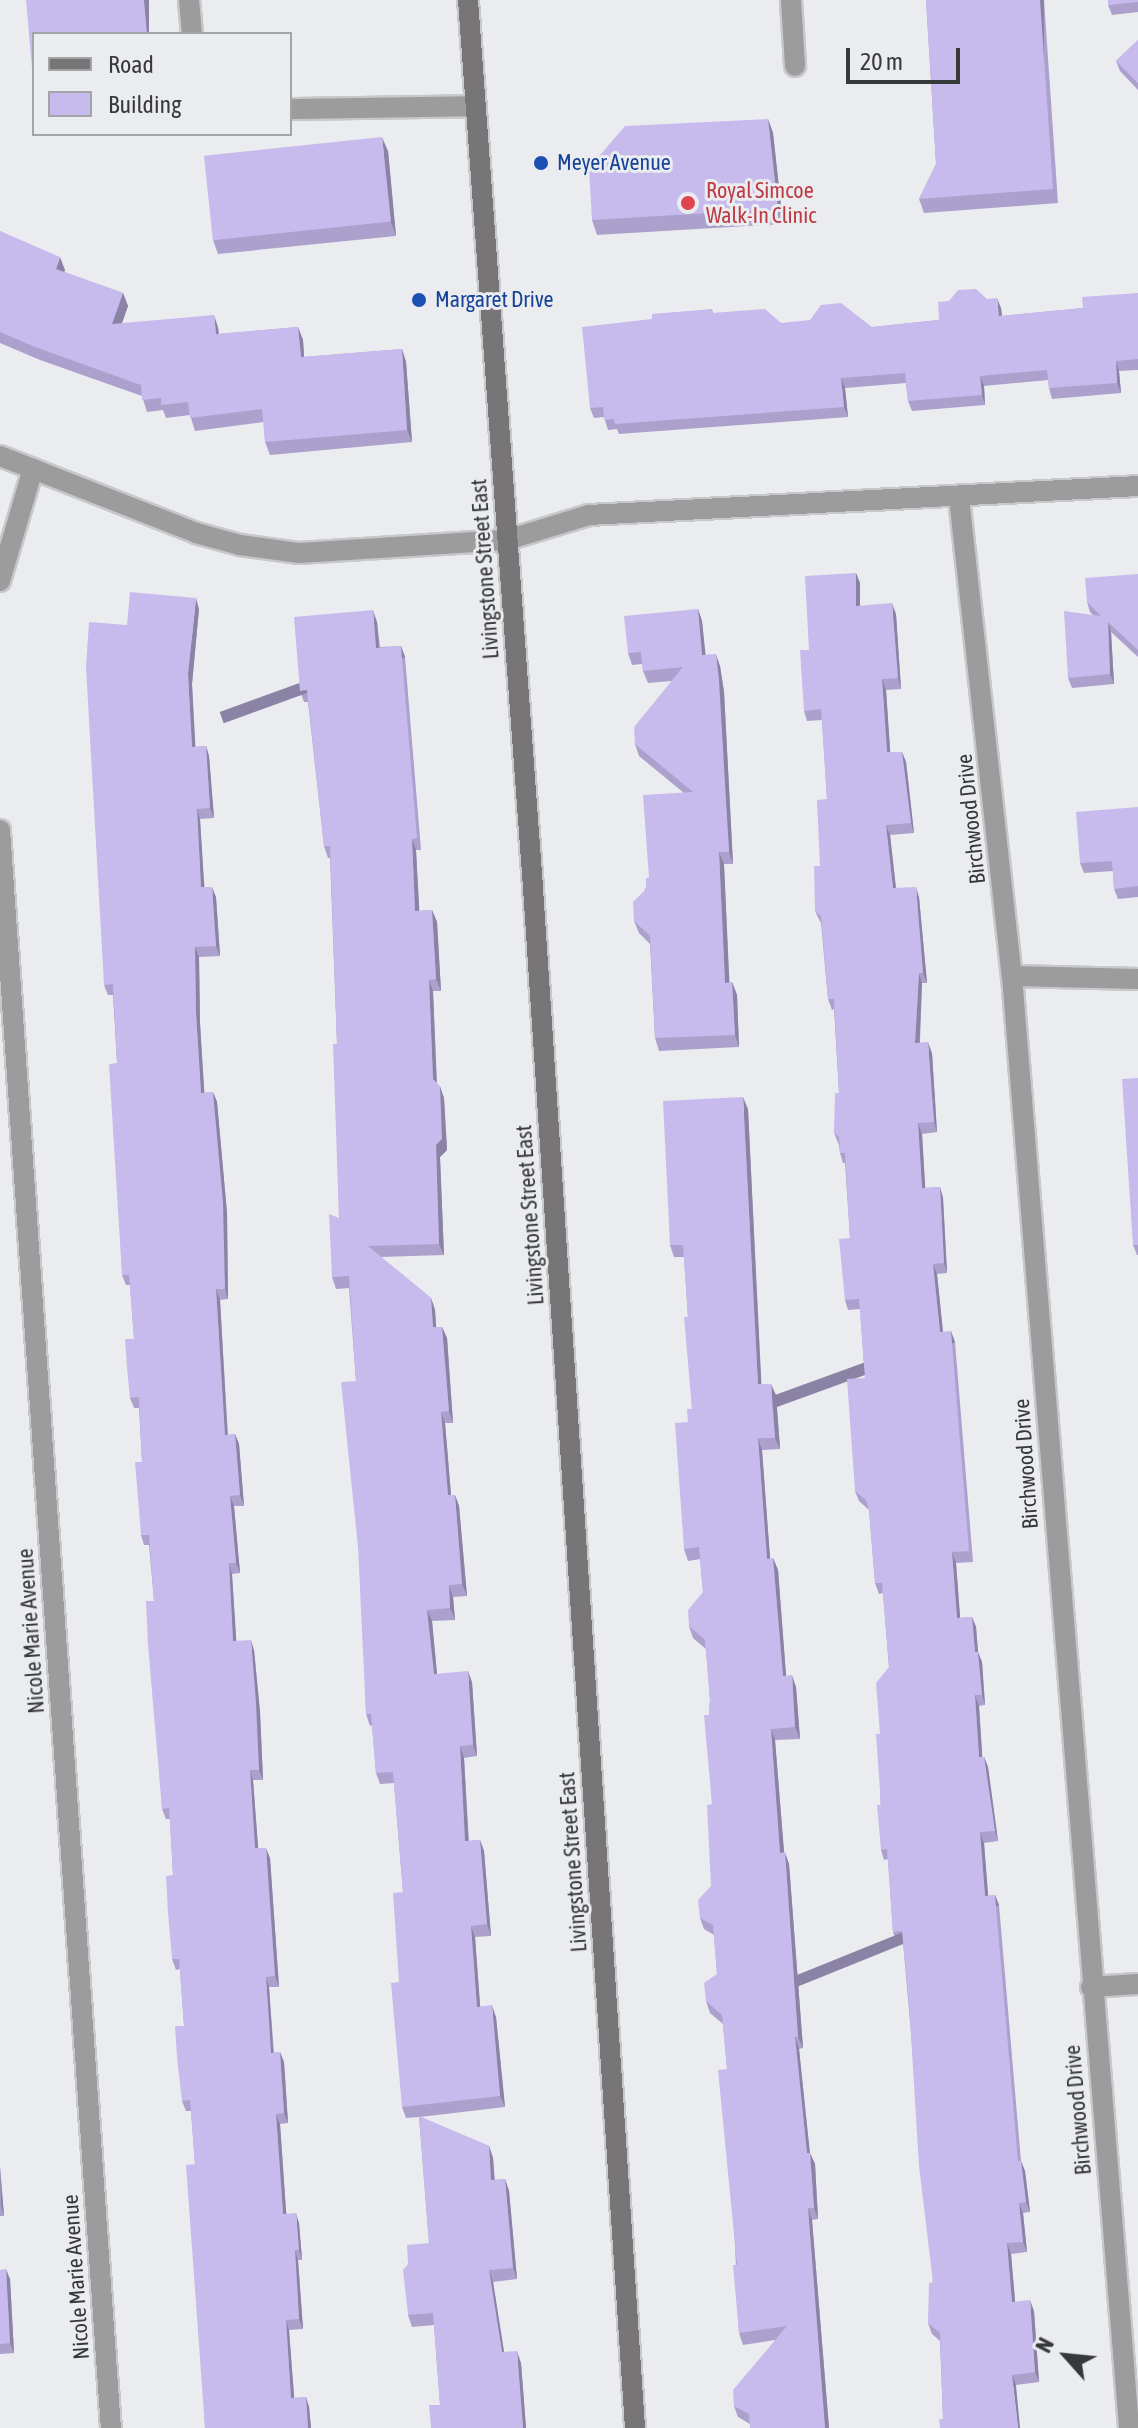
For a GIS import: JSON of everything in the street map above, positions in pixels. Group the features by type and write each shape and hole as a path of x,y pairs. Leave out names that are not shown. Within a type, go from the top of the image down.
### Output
{"street":[{"path":"189,0 192,32"},
{"name":"Livingstone Street East","path":"468,0 635,2428"},
{"path":"791,0 795,66"},
{"path":"292,109 476,106"},
{"path":"0,456 196,533 270,550 348,552 507,540 589,515 959,498 1138,486"},
{"path":"0,581 33,469"},
{"name":"Birchwood Drive","path":"959,498 1012,976 1091,1987 1129,2428"},
{"name":"Nicole Marie Avenue","path":"0,830 111,2428"},
{"path":"1012,976 1138,979"},
{"path":"1091,1987 1138,1984"}],"building":[{"path":"26,0 144,0 147,32 32,32 32,68"},
{"path":"926,0 1040,0 1053,189 919,199 936,164"},
{"path":"1108,0 1138,0 1138,2 1108,5"},
{"path":"1138,40 1138,83 1116,61"},
{"name":"Royal Simcoe Walk-In Clinic","path":"768,119 778,209 592,220 589,168 625,126"},
{"path":"382,137 391,222 213,240 204,156"},
{"path":"0,231 60,257 56,269 123,293 112,324 214,315 216,334 298,327 301,357 402,349 407,430 265,442 262,409 190,418 188,402 161,405 161,398 142,400 141,385 0,332"},
{"path":"976,289 987,299 997,298 999,316 1083,308 1082,297 1138,293 1138,359 1116,361 1117,383 1049,388 1047,370 980,376 982,395 908,401 905,373 841,378 844,407 615,424 614,419 604,420 603,407 590,408 582,327 652,319 652,314 712,309 712,313 765,309 781,323 810,320 821,305 841,303 872,327 939,320 938,302 949,301 958,290"},
{"path":"856,573 856,606 892,603 898,678 882,679 887,752 902,752 911,823 886,825 893,888 916,887 923,973 919,973 915,1043 928,1042 934,1122 918,1123 922,1188 940,1187 944,1263 933,1264 940,1332 951,1331 969,1551 952,1552 957,1618 972,1617 975,1652 978,1652 982,1695 975,1695 979,1757 984,1757 995,1831 980,1832 985,1896 995,1895 1018,2161 1021,2161 1026,2202 1019,2203 1023,2242 1007,2243 1012,2302 1030,2300 1035,2372 1012,2375 1018,2428 940,2428 939,2419 943,2419 940,2333 928,2323 929,2283 933,2282 919,2166 902,1931 893,1932 887,1849 881,1850 877,1805 881,1805 876,1683 889,1667 882,1583 875,1583 869,1511 866,1500 855,1491 847,1379 865,1378 859,1299 845,1300 839,1239 850,1238 845,1153 840,1153 839,1137 834,1133 835,1093 839,1093 834,999 828,999 821,916 815,911 814,866 820,866 817,800 827,799 821,709 804,711 800,650 809,650 805,576"},
{"path":"1138,574 1138,650 1108,622 1110,674 1068,678 1064,611 1101,616 1087,602 1085,578"},
{"path":"130,592 196,598 188,674 192,747 206,746 210,808 197,809 201,887 212,887 216,946 195,947 196,1013 201,1093 213,1092 223,1202 225,1289 216,1289 225,1435 235,1434 240,1495 230,1496 236,1563 229,1563 233,1641 251,1640 259,1770 250,1770 255,1848 266,1848 275,1976 266,1977 271,2053 280,2052 284,2113 276,2114 283,2214 296,2213 299,2250 295,2250 299,2319 286,2320 291,2398 306,2397 308,2428 205,2428 186,2165 195,2164 190,2100 182,2101 177,2057 175,2026 184,2026 179,1959 172,1959 166,1876 173,1875 169,1808 162,1809 148,1645 146,1601 154,1601 149,1535 141,1535 135,1462 142,1462 139,1397 130,1398 127,1368 125,1339 134,1339 129,1275 122,1275 109,1064 117,1063 113,984 104,985 86,667 89,622 127,625"},
{"path":"698,609 702,655 716,654 719,680 729,852 719,852 725,983 732,982 735,1035 655,1038 650,936 634,921 633,902 646,889 646,878 649,878 643,795 693,792 635,744 634,727 683,667 643,671 641,652 628,653 624,616"},
{"path":"373,610 376,648 401,646 417,838 412,839 415,911 432,910 436,979 429,980 433,1079 440,1086 442,1139 436,1145 439,1244 368,1246 431,1298 433,1327 442,1327 449,1411 441,1412 448,1495 455,1495 462,1584 449,1585 450,1608 427,1610 434,1674 468,1671 473,1745 460,1746 465,1841 480,1840 487,1924 471,1926 477,2007 492,2005 500,2096 402,2107 391,1983 399,1982 393,1893 403,1892 393,1772 376,1773 371,1714 366,1714 358,1547 341,1382 356,1381 349,1276 332,1277 329,1214 339,1218 330,846 324,846 307,690 300,691 294,617"},
{"path":"1138,807 1138,886 1114,889 1112,861 1080,863 1076,812"},
{"path":"1138,1078 1138,1245 1133,1245 1122,1079"},
{"path":"743,1097 758,1384 771,1384 775,1438 758,1438 767,1559 773,1558 783,1676 792,1675 795,1727 771,1729 780,1853 785,1852 798,2037 795,2037 807,2153 810,2153 814,2208 808,2208 825,2428 750,2428 749,2414 734,2406 733,2390 787,2326 739,2333 733,2265 737,2265 718,2070 727,2069 722,2015 706,2001 704,1983 717,1974 713,1925 700,1918 698,1900 711,1886 707,1805 712,1804 704,1715 709,1715 710,1700 705,1640 689,1626 688,1610 703,1592 699,1547 684,1549 675,1423 688,1422 687,1409 692,1409 684,1317 688,1317 683,1245 670,1245 663,1101"},
{"path":"419,2116 489,2146 491,2180 505,2179 513,2268 489,2270 502,2352 517,2351 523,2428 431,2428 429,2405 440,2405 433,2313 408,2315 403,2270 408,2264 407,2245 429,2243"},
{"path":"6,2269 10,2343 0,2344 0,2270"}],"place":[{"name":"Meyer Avenue","path":"541,163"},
{"name":"Royal Simcoe Walk-In Clinic","path":"688,203"},
{"name":"Margaret Drive","path":"419,300"}]}
